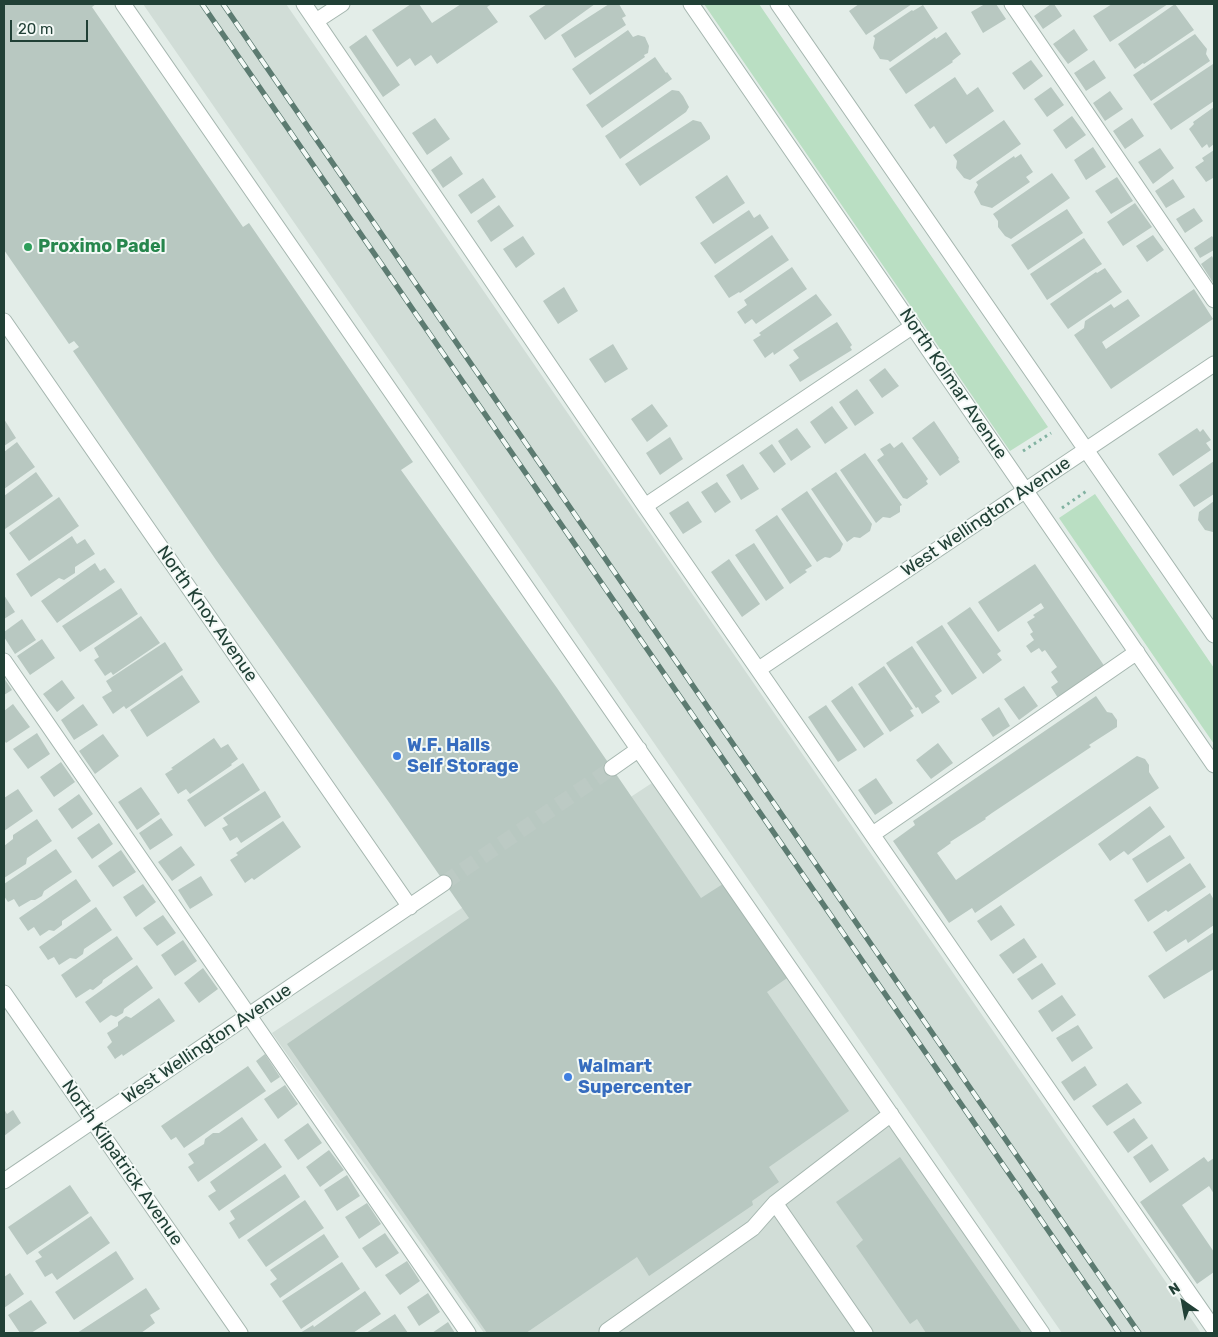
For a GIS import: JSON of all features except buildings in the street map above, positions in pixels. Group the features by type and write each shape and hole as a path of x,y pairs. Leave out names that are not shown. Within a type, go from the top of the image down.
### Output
{"street":[{"path":"123,4 1042,1333"},
{"path":"304,4 645,506 1212,1322"},
{"path":"316,21 342,4"},
{"name":"North Kolmar Avenue","path":"691,4 1214,764"},
{"path":"778,4 1214,635"},
{"path":"1012,4 1214,300"},
{"name":"North Knox Avenue","path":"4,321 410,907"},
{"path":"645,506 913,326"},
{"name":"West Wellington Avenue","path":"758,669 1214,364"},
{"path":"873,834 1137,652"},
{"path":"4,662 468,1333"},
{"path":"612,768 639,750"},
{"name":"West Wellington Avenue","path":"4,1181 444,883"},
{"name":"North Kilpatrick Avenue","path":"4,993 240,1333"},
{"path":"607,1333 753,1228 775,1203 891,1114"},
{"path":"775,1203 865,1333"}],"path":[{"path":"1016,456 1054,430"},
{"path":"1061,509 1092,488"}],"shaded area":[{"path":"143,4 286,4 1201,1333 1062,1333"},
{"name":"Walmart Supercenter","path":"655,781 1033,1333 484,1333 272,1033"}],"green space":[{"path":"704,4 759,4 1048,427 1010,451"},
{"path":"1095,494 1214,668 1214,744 1059,518"}],"tunnel":[{"path":"444,883 612,768"}],"railway":[{"path":"202,4 1119,1333"},
{"path":"223,4 1139,1333"}],"place":[{"name":"Proximo Padel","path":"28,247"},
{"name":"W.F. Halls Self Storage","path":"397,756"},
{"name":"Walmart Supercenter","path":"568,1077"}]}
